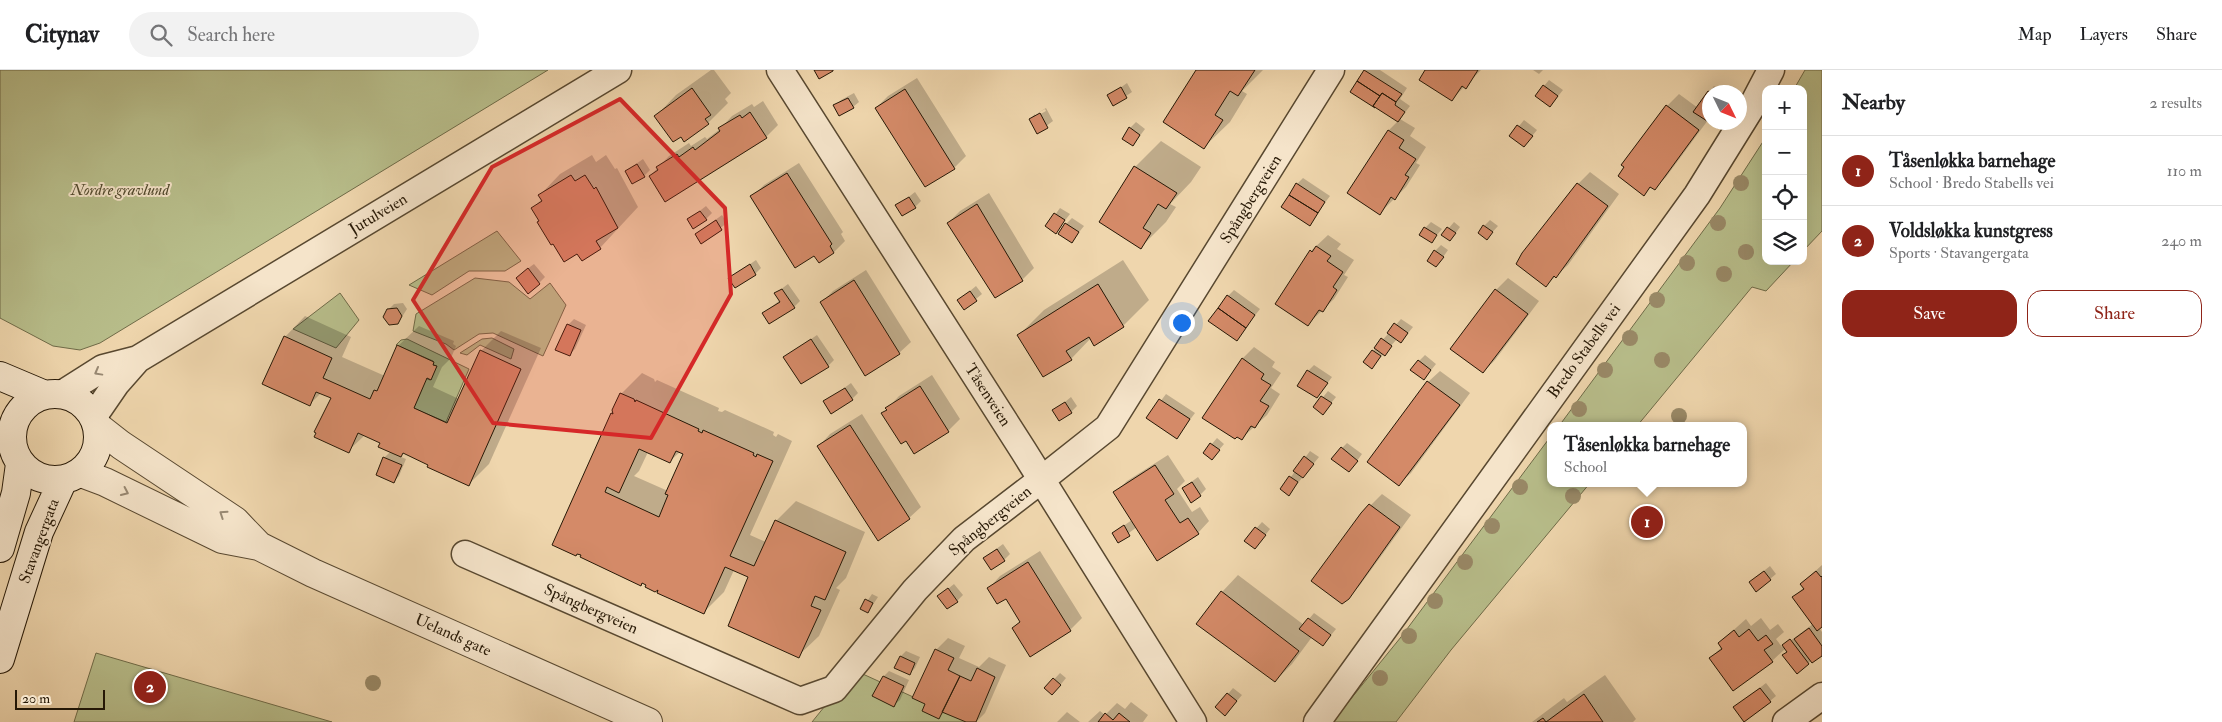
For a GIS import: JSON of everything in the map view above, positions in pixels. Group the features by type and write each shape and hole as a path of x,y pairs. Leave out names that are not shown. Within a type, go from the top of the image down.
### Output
{"street":[{"name":"Jutulveien","path":"53,394 102,368 138,359 618,70"},
{"name":"Tåsenveien","path":"780,70 1042,480 1193,722"},
{"name":"Spångbergveien","path":"465,554 800,701 834,690 915,590 964,539 1108,427 1331,70"},
{"name":"Bredo Stabells vei","path":"1316,722 1697,195 1751,108 1771,70"},
{"name":"Jutulveien","path":"96,422 116,384 138,359"},
{"name":"Uelands gate","path":"0,376 53,394 75,398 86,406 96,422 121,446 234,521 259,546"},
{"path":"0,548 16,493 11,451 12,432 17,415 29,402 53,394"},
{"path":"72,477 92,460 96,452 98,444 96,422"},
{"name":"Uelands gate","path":"11,451 29,472 40,478 51,481 72,477 112,486 222,539 259,546 313,573 648,722"},
{"name":"Stavangergata","path":"0,659 39,532 72,477"},
{"path":"1786,722 1822,696"}],"highlighted area":[{"path":"620,99 725,208 731,294 651,438 493,423 413,300 492,167"}],"green space":[{"name":"Nordre gravlund","path":"0,70 548,70 100,343 80,350 53,346 0,318"},
{"path":"1805,70 1822,70 1822,231 1807,247 1807,85 1796,85"},
{"path":"1762,143 1762,265 1790,265 1766,291 1752,287 1640,422 1562,422 1720,208"},
{"path":"497,231 521,261 505,271 469,271 432,295 409,285"},
{"path":"475,278 509,282 530,299 550,283 566,305 543,356 493,333 479,334 454,350 446,344 413,331 416,314"},
{"path":"340,293 359,320 336,348 293,329"},
{"path":"492,338 514,349 511,359 480,345 467,355 460,353 482,339"},
{"path":"407,339 469,369 446,422 413,408 425,378 430,380 436,366 432,364 433,361 396,345 401,340"},
{"path":"1547,441 1547,487 1587,487 1451,650 1396,722 1332,722 1401,637"},
{"path":"96,653 332,722 74,722"},
{"path":"854,670 968,722 812,722"}],"building":[{"path":"814,70 833,70 833,71 819,79"},
{"path":"1196,70 1255,70 1238,96 1230,91 1215,115 1223,120 1204,149 1163,122"},
{"path":"1364,70 1402,94 1396,102 1382,93 1380,96 1357,81"},
{"path":"1425,70 1478,70 1466,89 1462,86 1452,101 1419,80"},
{"path":"1357,81 1380,96 1373,106 1375,108 1350,92"},
{"path":"1543,85 1558,96 1550,107 1535,96"},
{"path":"1121,87 1127,98 1113,106 1107,95"},
{"path":"692,88 711,115 705,119 709,124 684,142 681,137 673,142 654,116"},
{"path":"905,89 955,169 925,187 875,108"},
{"path":"1382,93 1396,102 1395,105 1405,112 1398,122 1373,106"},
{"path":"848,98 854,108 839,116 833,105"},
{"path":"1702,99 1702,118 1693,112"},
{"path":"1666,105 1699,130 1655,190 1650,187 1644,196 1618,176 1624,167 1621,165"},
{"path":"750,112 767,138 665,202 649,176 658,170 656,167 677,154 679,157 693,147 695,150 720,131 718,128 740,115 742,118"},
{"path":"1040,113 1048,128 1037,134 1029,119"},
{"path":"1517,125 1533,136 1524,147 1509,136"},
{"path":"1129,127 1140,135 1133,146 1122,139"},
{"path":"1388,130 1404,140 1399,148 1416,159 1405,175 1409,177 1395,200 1391,197 1380,215 1347,193"},
{"path":"637,164 645,177 632,184 625,171"},
{"path":"1134,166 1177,193 1166,209 1158,204 1143,228 1151,233 1141,249 1099,222"},
{"path":"787,173 832,244 830,246 834,253 819,263 814,256 795,268 750,196"},
{"path":"571,175 575,181 585,175 594,189 596,187 618,228 596,241 601,249 582,261 577,254 564,262 553,244 551,245 531,208 542,201 538,195"},
{"path":"1296,183 1325,202 1318,213 1289,195"},
{"path":"1577,183 1608,206 1556,278 1554,276 1546,287 1516,264 1522,253"},
{"path":"1289,195 1318,213 1310,226 1281,207"},
{"path":"909,197 916,208 902,216 895,205"},
{"path":"977,204 1023,281 995,298 947,223"},
{"path":"700,211 707,220 693,229 687,219"},
{"path":"1054,213 1065,220 1056,234 1045,226"},
{"path":"716,220 722,230 701,244 695,234"},
{"path":"1065,223 1079,232 1072,243 1058,234"},
{"path":"1483,225 1493,232 1487,240 1478,233"},
{"path":"1424,227 1437,235 1432,243 1419,235"},
{"path":"1447,227 1456,233 1450,241 1441,235"},
{"path":"1316,246 1331,256 1327,261 1343,272 1333,287 1337,290 1323,312 1319,310 1308,326 1275,304 1310,250 1312,252"},
{"path":"1434,250 1444,257 1436,267 1427,261"},
{"path":"750,264 756,275 735,288 728,278"},
{"path":"528,268 540,284 528,294 516,278"},
{"path":"854,280 900,354 865,376 820,302"},
{"path":"1098,284 1124,327 1094,346 1089,337 1066,351 1072,360 1043,377 1017,335"},
{"path":"782,289 795,308 769,324 762,313 780,302 774,293"},
{"path":"1495,289 1528,314 1483,373 1450,349"},
{"path":"970,291 977,301 964,310 957,300"},
{"path":"1227,295 1255,315 1246,328 1218,308"},
{"path":"397,308 402,316 398,324 389,325 383,317 387,309"},
{"path":"1218,308 1246,328 1237,341 1208,321"},
{"path":"1394,323 1408,333 1401,343 1387,333"},
{"path":"567,324 581,330 570,356 555,350"},
{"path":"284,336 332,358 323,378 370,399 374,390 377,391 397,345 434,362 433,365 437,366 431,380 427,378 414,408 447,423 480,350 521,369 469,486 427,467 428,465 403,453 401,457 378,447 380,443 358,433 349,453 314,437 316,433 314,432 331,398 316,392 310,406 262,384"},
{"path":"1381,338 1392,346 1385,356 1374,348"},
{"path":"811,339 829,367 801,384 783,357"},
{"path":"1372,350 1381,356 1372,369 1363,362"},
{"path":"1242,358 1264,374 1261,379 1271,385 1260,401 1269,406 1255,428 1251,426 1242,440 1237,437 1235,439 1202,418"},
{"path":"1418,360 1431,370 1424,380 1410,370"},
{"path":"1307,370 1328,383 1317,398 1297,386"},
{"path":"1427,381 1460,405 1399,486 1367,462"},
{"path":"920,386 949,432 914,454 906,441 901,444 881,413 887,410 885,408"},
{"path":"845,388 853,400 831,414 823,401"},
{"path":"620,393 634,399 635,402 636,400 699,429 698,431 702,433 703,430 754,453 753,455 756,457 757,454 773,461 730,556 754,566 775,520 846,552 825,600 815,596 811,606 821,610 799,658 728,626 748,577 725,567 704,614 657,593 658,590 655,592 645,587 646,585 642,583 641,586 580,557 581,555 577,554 576,556 552,545 611,413 613,414 612,410","holes":["639,449 670,463 676,451 683,454 665,494 668,495 659,517 605,492 607,487 619,493"]},
{"path":"1321,396 1332,403 1323,415 1313,407"},
{"path":"1159,399 1190,419 1177,439 1146,418"},
{"path":"1065,402 1072,413 1059,421 1052,410"},
{"path":"850,425 910,519 878,541 817,446"},
{"path":"1210,443 1220,450 1212,460 1203,453"},
{"path":"1341,447 1358,461 1349,472 1331,459"},
{"path":"1304,456 1314,464 1303,478 1293,471"},
{"path":"383,457 402,465 394,483 376,475"},
{"path":"1155,465 1174,494 1165,500 1180,523 1188,518 1199,534 1157,561 1113,492"},
{"path":"1289,476 1298,482 1289,496 1280,489"},
{"path":"1192,482 1201,496 1191,503 1182,488"},
{"path":"1369,504 1400,527 1349,599 1342,604 1311,581"},
{"path":"1124,525 1130,536 1118,543 1112,533"},
{"path":"1255,527 1266,535 1255,549 1244,541"},
{"path":"997,549 1005,561 991,570 983,558"},
{"path":"1028,562 1071,631 1030,657 1012,628 1020,622 1006,599 997,604 987,588"},
{"path":"1764,571 1771,580 1756,592 1749,582"},
{"path":"1816,571 1822,576 1822,627 1817,631 1792,597 1804,589 1800,584"},
{"path":"948,588 958,602 947,609 937,596"},
{"path":"1221,591 1299,651 1275,682 1196,624"},
{"path":"865,599 873,603 868,613 860,609"},
{"path":"1308,618 1331,635 1323,646 1299,629"},
{"path":"1809,628 1822,646 1822,656 1812,663 1794,639"},
{"path":"1749,629 1758,641 1766,635 1773,644 1764,650 1773,662 1733,691 1709,658 1722,649 1718,643 1734,630 1739,637"},
{"path":"1790,639 1809,664 1797,674 1782,655 1787,652 1782,645"},
{"path":"935,649 954,658 948,670 960,676 939,719 922,711 925,704 912,698"},
{"path":"900,656 915,663 910,675 894,668"},
{"path":"977,668 995,677 976,722 966,722 942,712 960,676 971,681"},
{"path":"883,676 904,686 894,707 872,696"},
{"path":"1053,678 1061,685 1052,695 1044,688"},
{"path":"1760,688 1771,702 1744,722 1733,707"},
{"path":"1227,693 1237,701 1225,716 1215,707"},
{"path":"1584,694 1603,722 1546,722"},
{"path":"1105,713 1113,720 1119,713 1130,722 1098,722"},
{"path":"1543,718 1546,722 1537,722"}],"place":[{"name":"Tåsenløkka barnehage","path":"1647,522"},
{"name":"Voldsløkka kunstgress","path":"150,687"}]}
